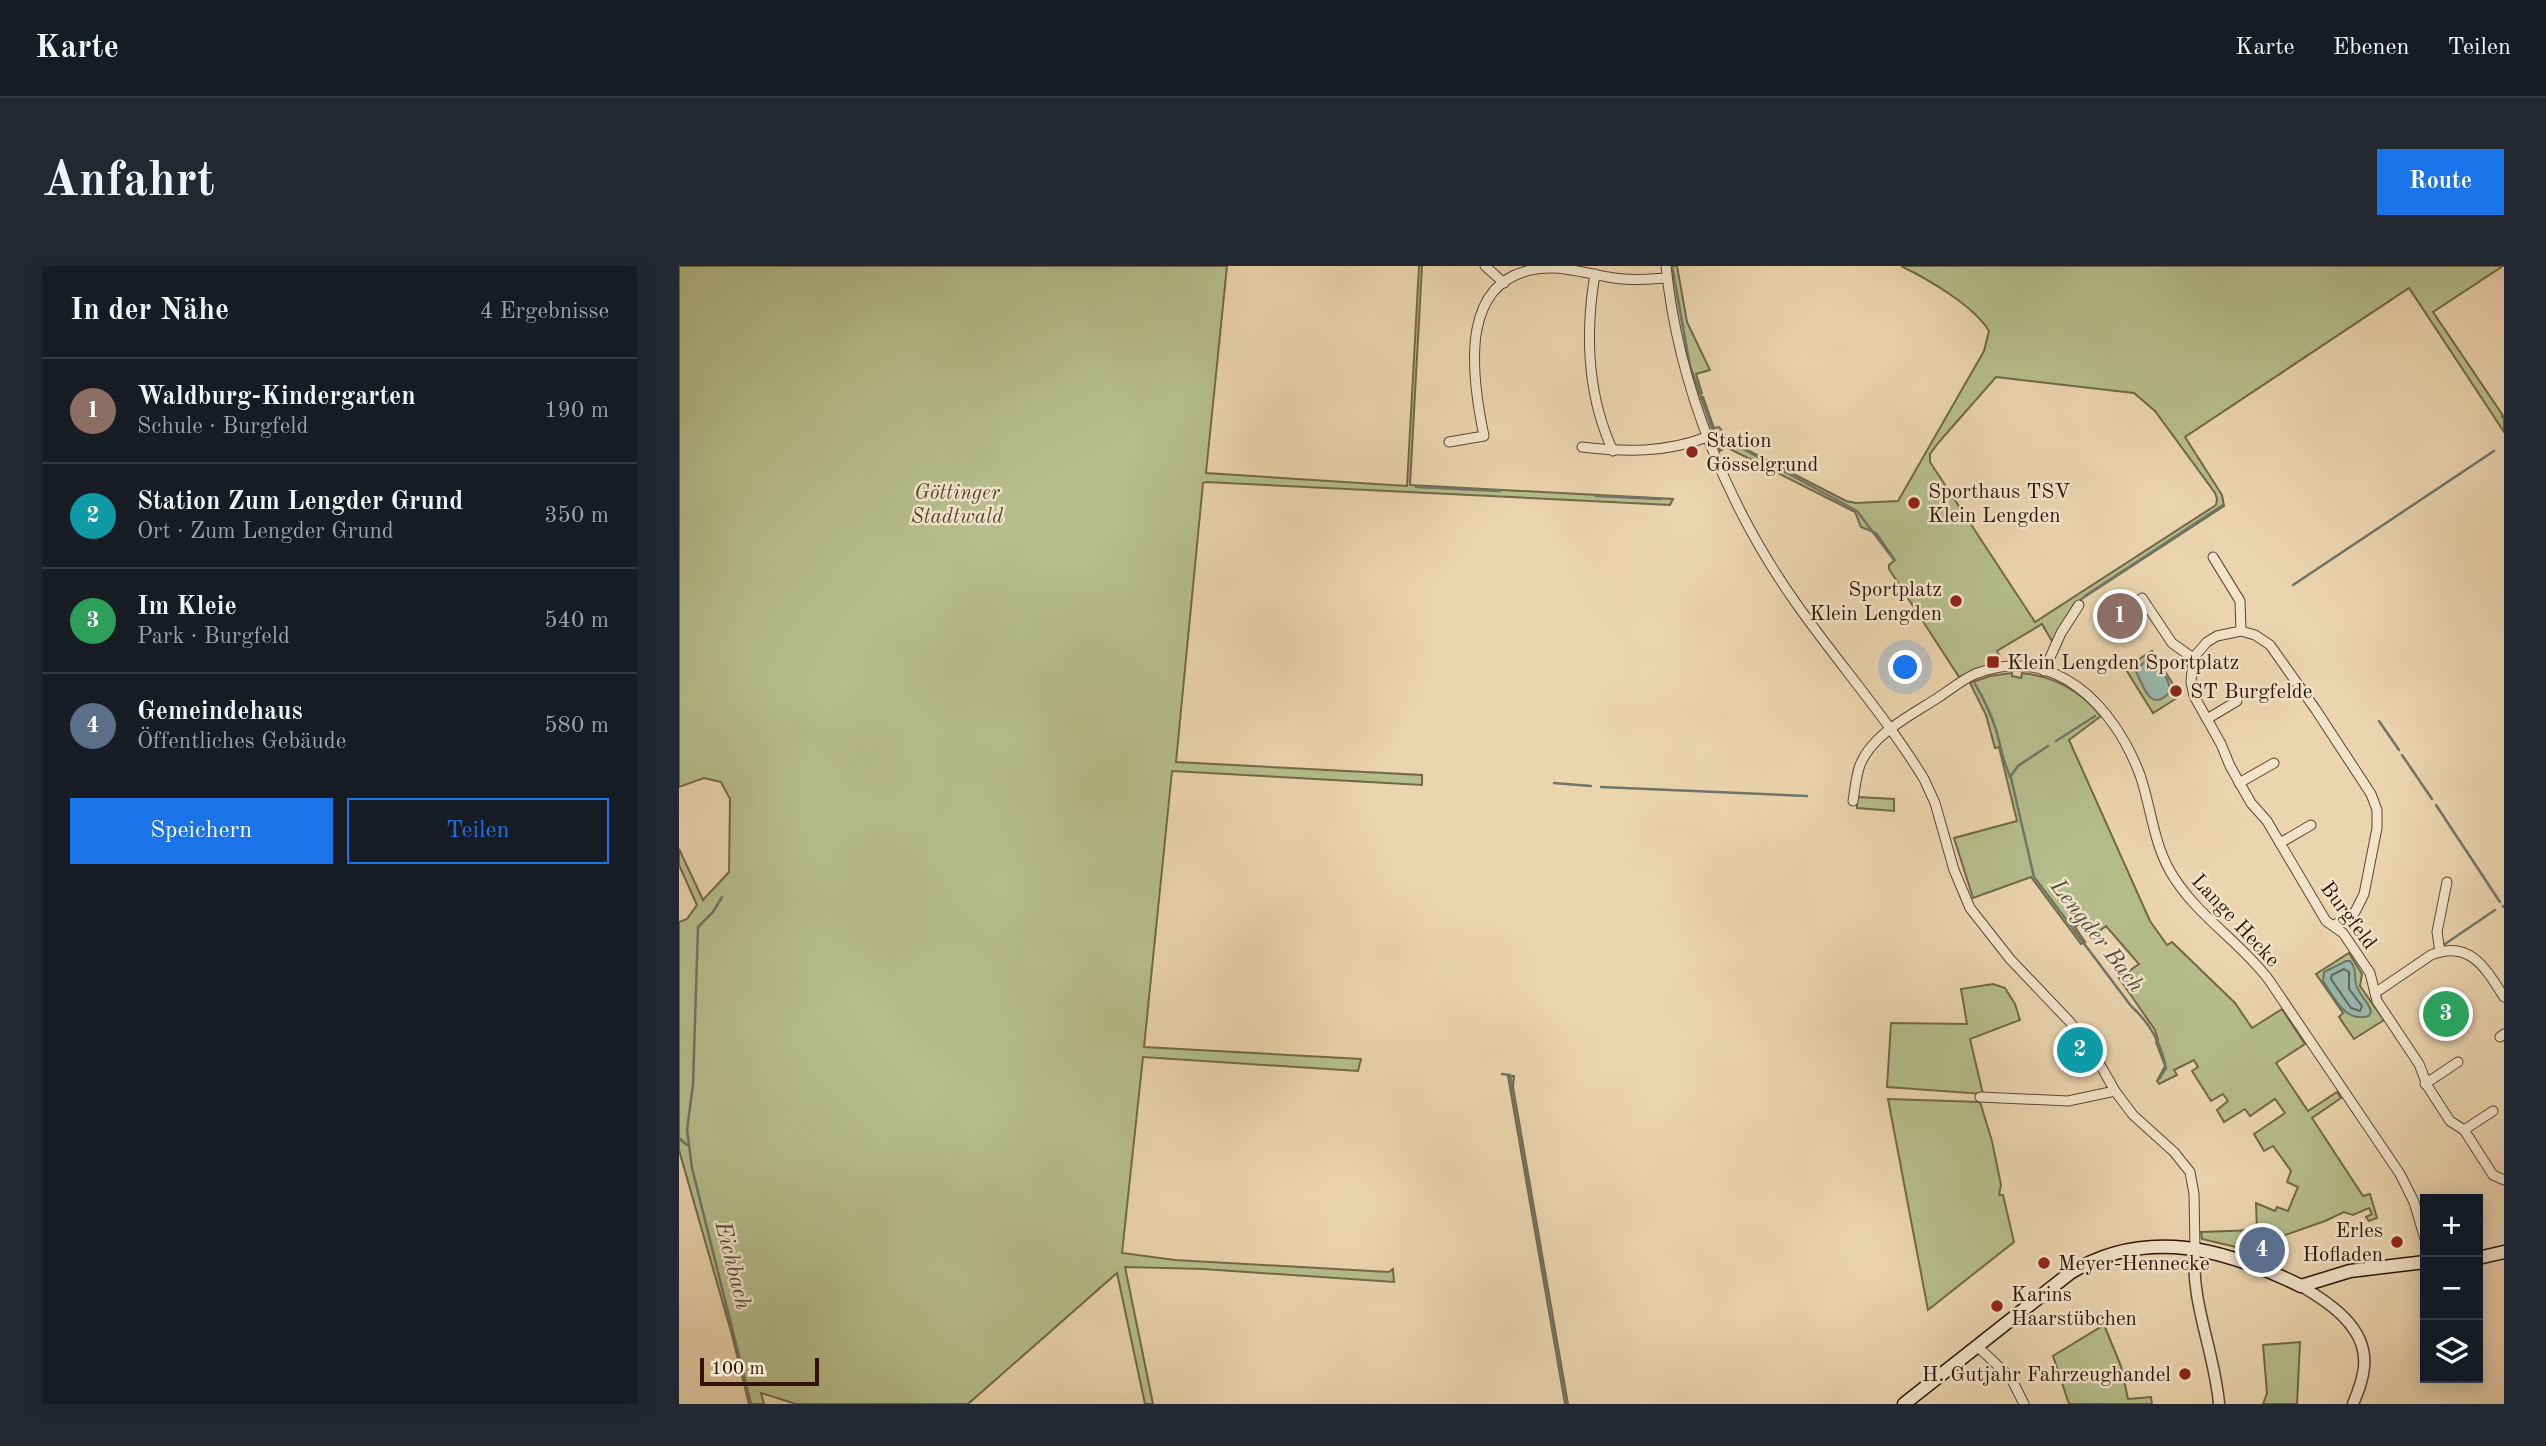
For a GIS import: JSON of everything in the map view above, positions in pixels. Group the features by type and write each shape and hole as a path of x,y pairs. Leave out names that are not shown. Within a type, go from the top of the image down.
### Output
{"main road":[{"path":"1904,1404 2070,1273 2098,1258 2124,1249 2150,1245 2195,1250 2246,1263 2301,1286 2332,1275 2377,1266 2420,1262"},
{"path":"2482,1257 2504,1252"}],"street":[{"path":"1485,266 1504,283"},
{"path":"1666,266 1685,371 1707,437 1774,569 1915,765 1935,803 1954,870 1970,908 2010,960 2064,1015 2094,1054 2115,1091 2133,1115 2174,1152 2190,1172 2194,1194 2194,1269 2219,1404"},
{"path":"1449,442 1484,436 1474,380 1476,331 1484,304 1504,283 1518,275 1547,268 1631,280 1667,278"},
{"path":"1595,274 1589,324 1590,364 1595,401 1613,451"},
{"path":"1582,447 1613,451 1662,450 1707,437"},
{"path":"2213,557 2240,600 2241,631"},
{"path":"2142,598 2172,643 2193,658 2207,642 2217,636 2241,631 2255,635 2270,645 2371,794 2378,819 2368,881 2355,912 2333,926"},
{"path":"2044,671 2061,633 2079,605"},
{"name":"Burgfeld","path":"2193,658 2192,688 2239,783 2251,803 2267,821 2326,921 2343,933 2370,973 2377,1001 2419,1064 2425,1084 2450,1121 2464,1130 2493,1175 2504,1180"},
{"name":"Lange Hecke","path":"1853,801 1857,774 1871,746 1889,730 1974,675 1994,669 2017,667 2044,671 2081,688 2098,704 2119,731 2143,783 2155,834 2170,871 2203,916 2245,952 2279,994 2400,1174 2414,1202 2420,1222"},
{"path":"2207,719 2237,701"},
{"path":"2239,783 2274,763"},
{"path":"2280,843 2311,825"},
{"path":"2440,952 2438,925 2447,881"},
{"path":"2375,993 2440,952 2457,952 2475,959 2490,974 2504,997"},
{"path":"2425,1084 2458,1062"},
{"path":"1980,1097 2068,1101 2115,1091"},
{"path":"2464,1130 2493,1111"},
{"path":"2325,1301 2325,1289 2332,1275"},
{"path":"2301,1286 2325,1301 2351,1326 2362,1345 2364,1371 2353,1404"},
{"path":"1977,1346 2011,1378 2024,1404"}],"green space":[{"name":"Göttinger Stadtwald","path":"679,266 1227,266 1206,473 1407,486 1419,266 1422,266 1410,485 1673,499 1670,505 1203,483 1176,762 1422,775 1422,785 1172,771 1144,1047 1361,1059 1358,1071 1143,1057 1122,1253 1175,1260 1389,1272 1393,1269 1394,1282 1203,1269 1125,1267 1153,1404 1145,1404 1117,1273 968,1404 796,1404 761,1393 764,1404 749,1404 679,1150 679,922 687,919 697,905 679,865 679,849 703,900 729,872 730,799 721,782 704,778 679,787"},
{"path":"1669,266 1677,266 1687,322 1710,370 1696,374 1702,393 1696,395 1681,338"},
{"path":"1901,266 2503,266 2433,312 2504,417 2504,432 2409,288 2185,437 2222,495 2224,506 2074,604 2053,643 2042,624 1997,651 2000,657 1990,660 1992,663 1988,667 1959,677 1889,569 1889,565 1895,560 1876,533 1861,527 1855,512 1726,447 1720,451 1698,400 1703,397 1714,428 1719,427 1730,441 1846,501 1898,501 1984,351 1989,331 1962,303","holes":["1996,377 2134,393 2155,411 2215,493 2216,505 2035,622 1930,462 1930,454"]},
{"path":"2152,651 2178,692 2175,694 2177,698 2153,713 2125,668"},
{"path":"2012,673 2012,676 2021,678 2022,673 2034,675 2066,686 2101,716 2069,740 2150,921 2167,945 2172,942 2235,1003 2252,1028 2282,1009 2305,1044 2276,1063 2308,1111 2337,1092 2341,1098 2312,1118 2363,1196 2370,1194 2377,1218 2369,1221 2366,1217 2372,1214 2369,1208 2353,1215 2344,1212 2271,1240 2260,1236 2252,1258 2236,1251 2236,1247 2202,1239 2201,1232 2257,1230 2256,1203 2275,1211 2277,1207 2288,1211 2298,1187 2287,1182 2291,1171 2273,1146 2264,1151 2254,1134 2285,1113 2275,1099 2250,1116 2245,1109 2224,1122 2217,1110 2228,1101 2223,1094 2211,1101 2192,1071 2198,1067 2194,1060 2174,1070 2177,1075 2159,1084 2157,1081 2165,1066 2156,1042 2158,1040 2155,1030 2119,978 2139,964 2106,926 2098,932 2088,918 2075,927 2085,942 2081,944 2031,877 1973,898 1954,838 2017,821 1999,747 1995,748 1986,715 1970,683 1990,676"},
{"path":"1857,797 1894,799 1894,811 1857,808"},
{"path":"2349,953 2362,974 2360,986 2384,1020 2354,1039 2339,1017 2343,1013 2316,974"},
{"path":"1993,984 2005,988 2015,1004 2020,1020 1970,1039 1983,1094 1887,1087 1891,1023 1967,1024 1961,989"},
{"path":"2452,990 2470,1019 2440,1038 2422,1009"},
{"path":"1508,1076 1514,1076 1513,1087 1568,1404 1565,1404"},
{"path":"1888,1099 1980,1102 2001,1185 1999,1195 2003,1195 2014,1242 1928,1310"},
{"path":"2104,1325 2121,1366 2128,1399 2151,1397 2152,1404 2069,1404 2053,1356"},
{"path":"2300,1342 2297,1404 2263,1404 2267,1393 2263,1345"}],"water":[{"path":"2146,661 2152,661 2167,679 2170,692 2163,698 2152,699 2135,670"},
{"path":"2350,961 2354,967 2357,988 2371,1011 2369,1016 2353,1016 2347,1012 2323,981 2324,972"}],"waterway":[{"name":"Lengder Bach","path":"1672,266 1690,366 1714,433 1857,511 1894,560"},
{"path":"2293,585 2494,451"},
{"path":"1416,487 1500,491"},
{"path":"1596,496 1661,499"},
{"path":"2085,596 2223,505"},
{"name":"Lengder Bach","path":"1975,684 1992,718 2011,778 2034,877 2154,1034 2166,1068 2159,1079"},
{"path":"2056,741 2095,716"},
{"path":"2379,721 2399,750"},
{"path":"2010,777 2018,766 2048,746"},
{"path":"2402,755 2432,799"},
{"path":"1554,783 1591,786"},
{"path":"1601,787 1807,796"},
{"path":"2436,805 2500,902"},
{"name":"Eichbach","path":"722,897 713,912 698,927 693,1084 687,1130 692,1168 751,1404"},
{"path":"2445,944 2495,910"},
{"path":"1502,1074 1510,1075 1566,1404"},
{"name":"Eichbach","path":"679,1138 687,1145"}],"place":[{"name":"Station Gösselgrund","path":"1692,452"},
{"name":"Sporthaus TSV Klein Lengden","path":"1914,503"},
{"name":"Sportplatz Klein Lengden","path":"1956,601"},
{"name":"Waldburg-Kindergarten","path":"2120,616"},
{"name":"Klein Lengden Sportplatz","path":"1993,662"},
{"name":"ST Burgfelde","path":"2176,691"},
{"name":"Im Kleie","path":"2446,1014"},
{"name":"Station Zum Lengder Grund","path":"2080,1050"},
{"name":"Erles Hofladen","path":"2397,1242"},
{"name":"Gemeindehaus","path":"2262,1250"},
{"name":"Meyer-Hennecke","path":"2044,1263"},
{"name":"Karins Haarstübchen","path":"1997,1306"},
{"name":"H. Gutjahr Fahrzeughandel","path":"2185,1374"}]}
